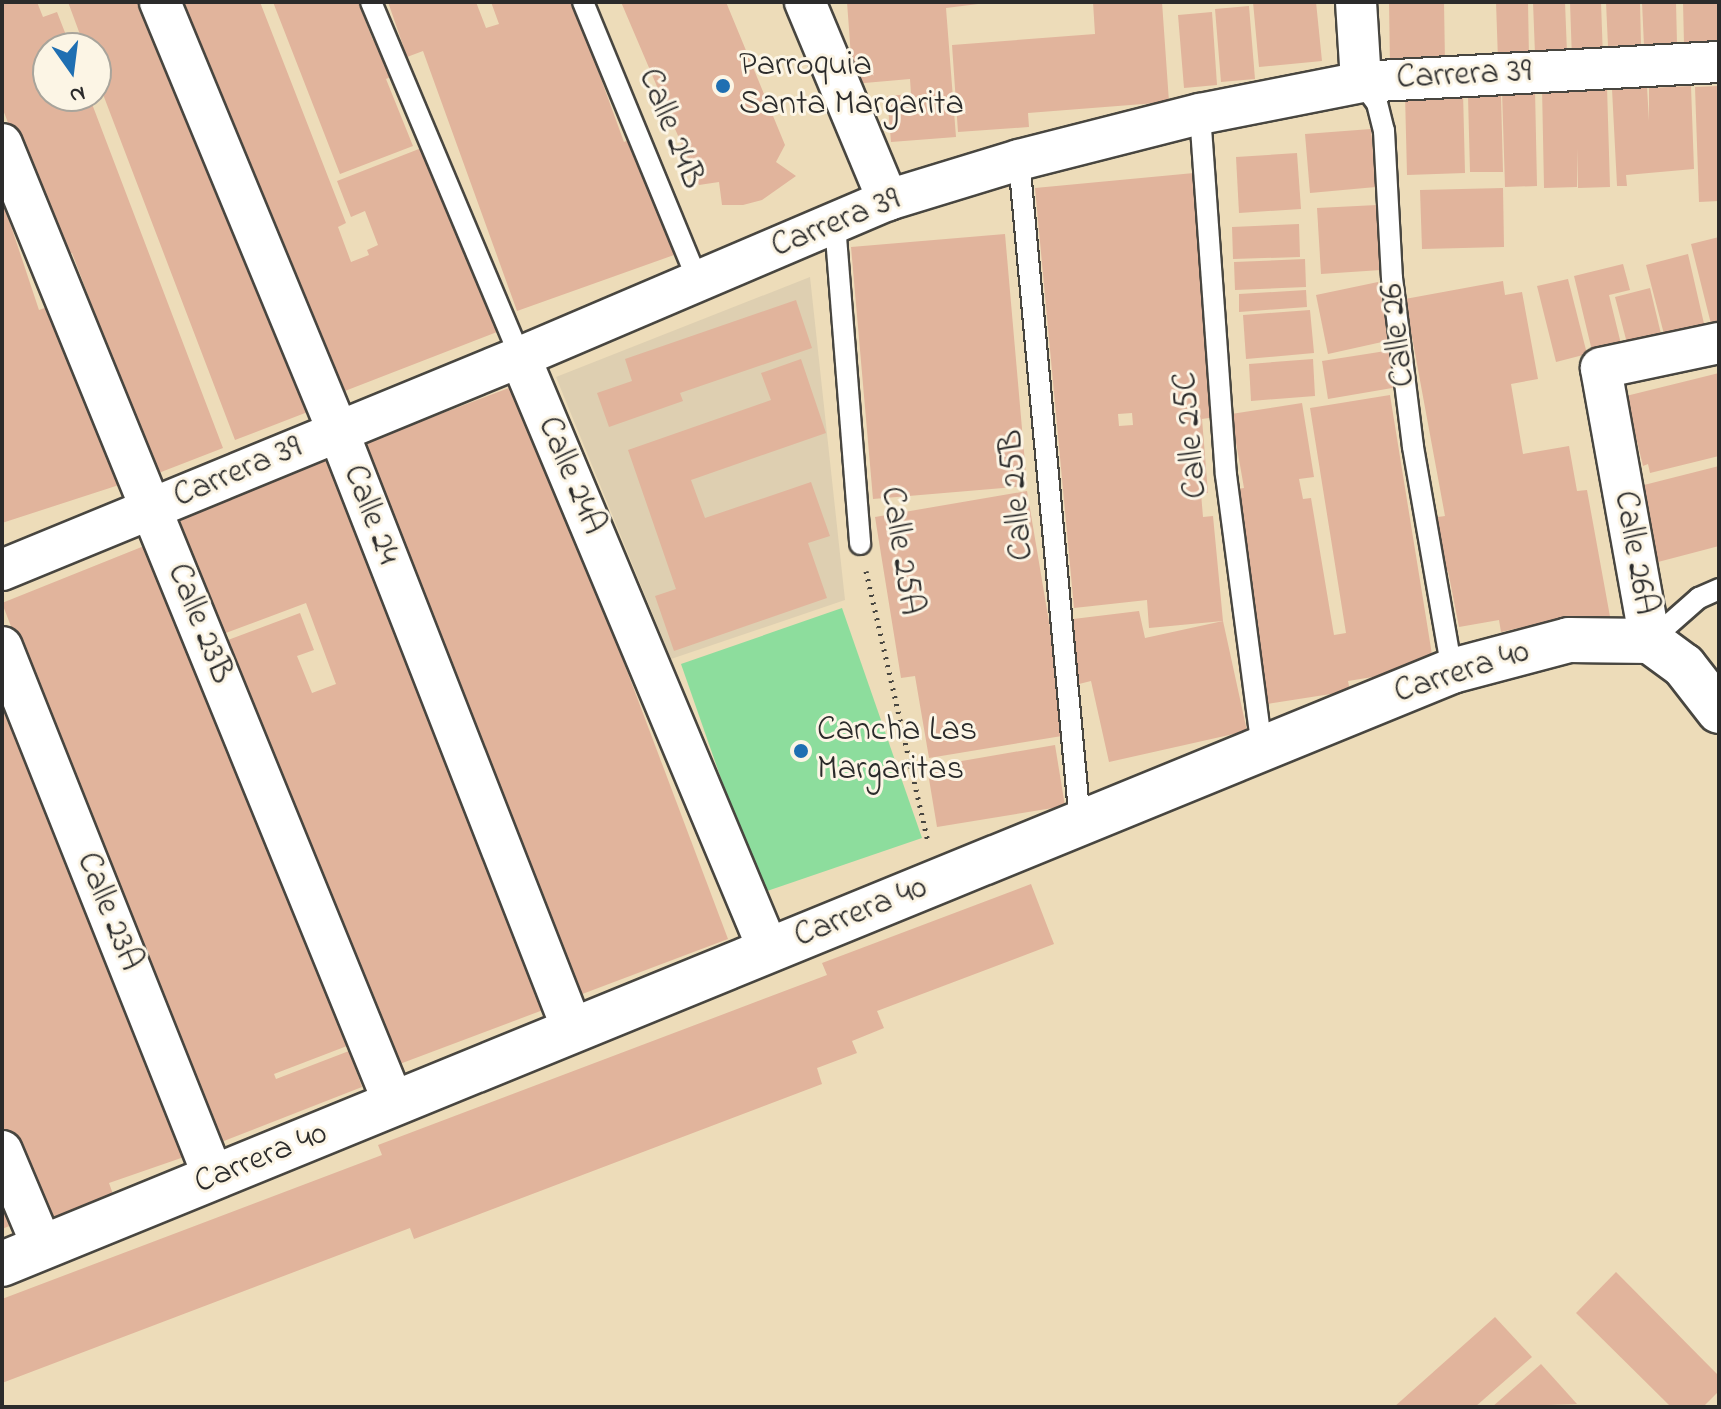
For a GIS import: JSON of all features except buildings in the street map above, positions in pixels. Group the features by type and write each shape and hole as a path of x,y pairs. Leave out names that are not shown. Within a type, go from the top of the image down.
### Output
{"street":[{"name":"Calle 24","path":"160,2 338,431 573,1031"},
{"path":"805,2 888,200"},
{"name":"Calle 26","path":"1356,2 1361,82"},
{"name":"Carrera 39","path":"2,570 520,357 888,200 1019,160 1200,114 1361,82 1719,62"},
{"name":"Calle 23B","path":"2,144 394,1104"},
{"name":"Calle 26A","path":"1719,343 1601,368 1650,641 1684,666 1719,711"},
{"name":"Calle 24A","path":"520,357 769,951"},
{"name":"Carrera 40","path":"2,1264 1452,671 1569,640 1650,641"},
{"name":"Calle 23A","path":"2,647 214,1178"},
{"path":"2,1151 43,1248"}],"lane":[{"name":"Calle 24A","path":"371,2 520,357"},
{"name":"Calle 24B","path":"583,2 698,281"},
{"name":"Calle 26","path":"1361,82 1377,103 1384,131 1392,278 1411,432 1452,671"},
{"name":"Calle 25C","path":"1200,114 1226,475 1262,749"},
{"name":"Calle 25B","path":"1019,160 1080,823"},
{"name":"Calle 25A","path":"835,224 860,544"},
{"path":"1650,641 1699,598 1719,589"}],"path":[{"name":"Calle 25A","path":"860,544 937,882"}],"shaded area":[{"path":"810,277 845,600 671,659 556,377"}],"green space":[{"name":"Cancha Las Margaritas","path":"842,608 922,838 761,893 681,664"}],"place":[{"name":"Parroquia Santa Margarita","path":"723,86"},
{"name":"Cancha Las Margaritas","path":"801,751"}]}
